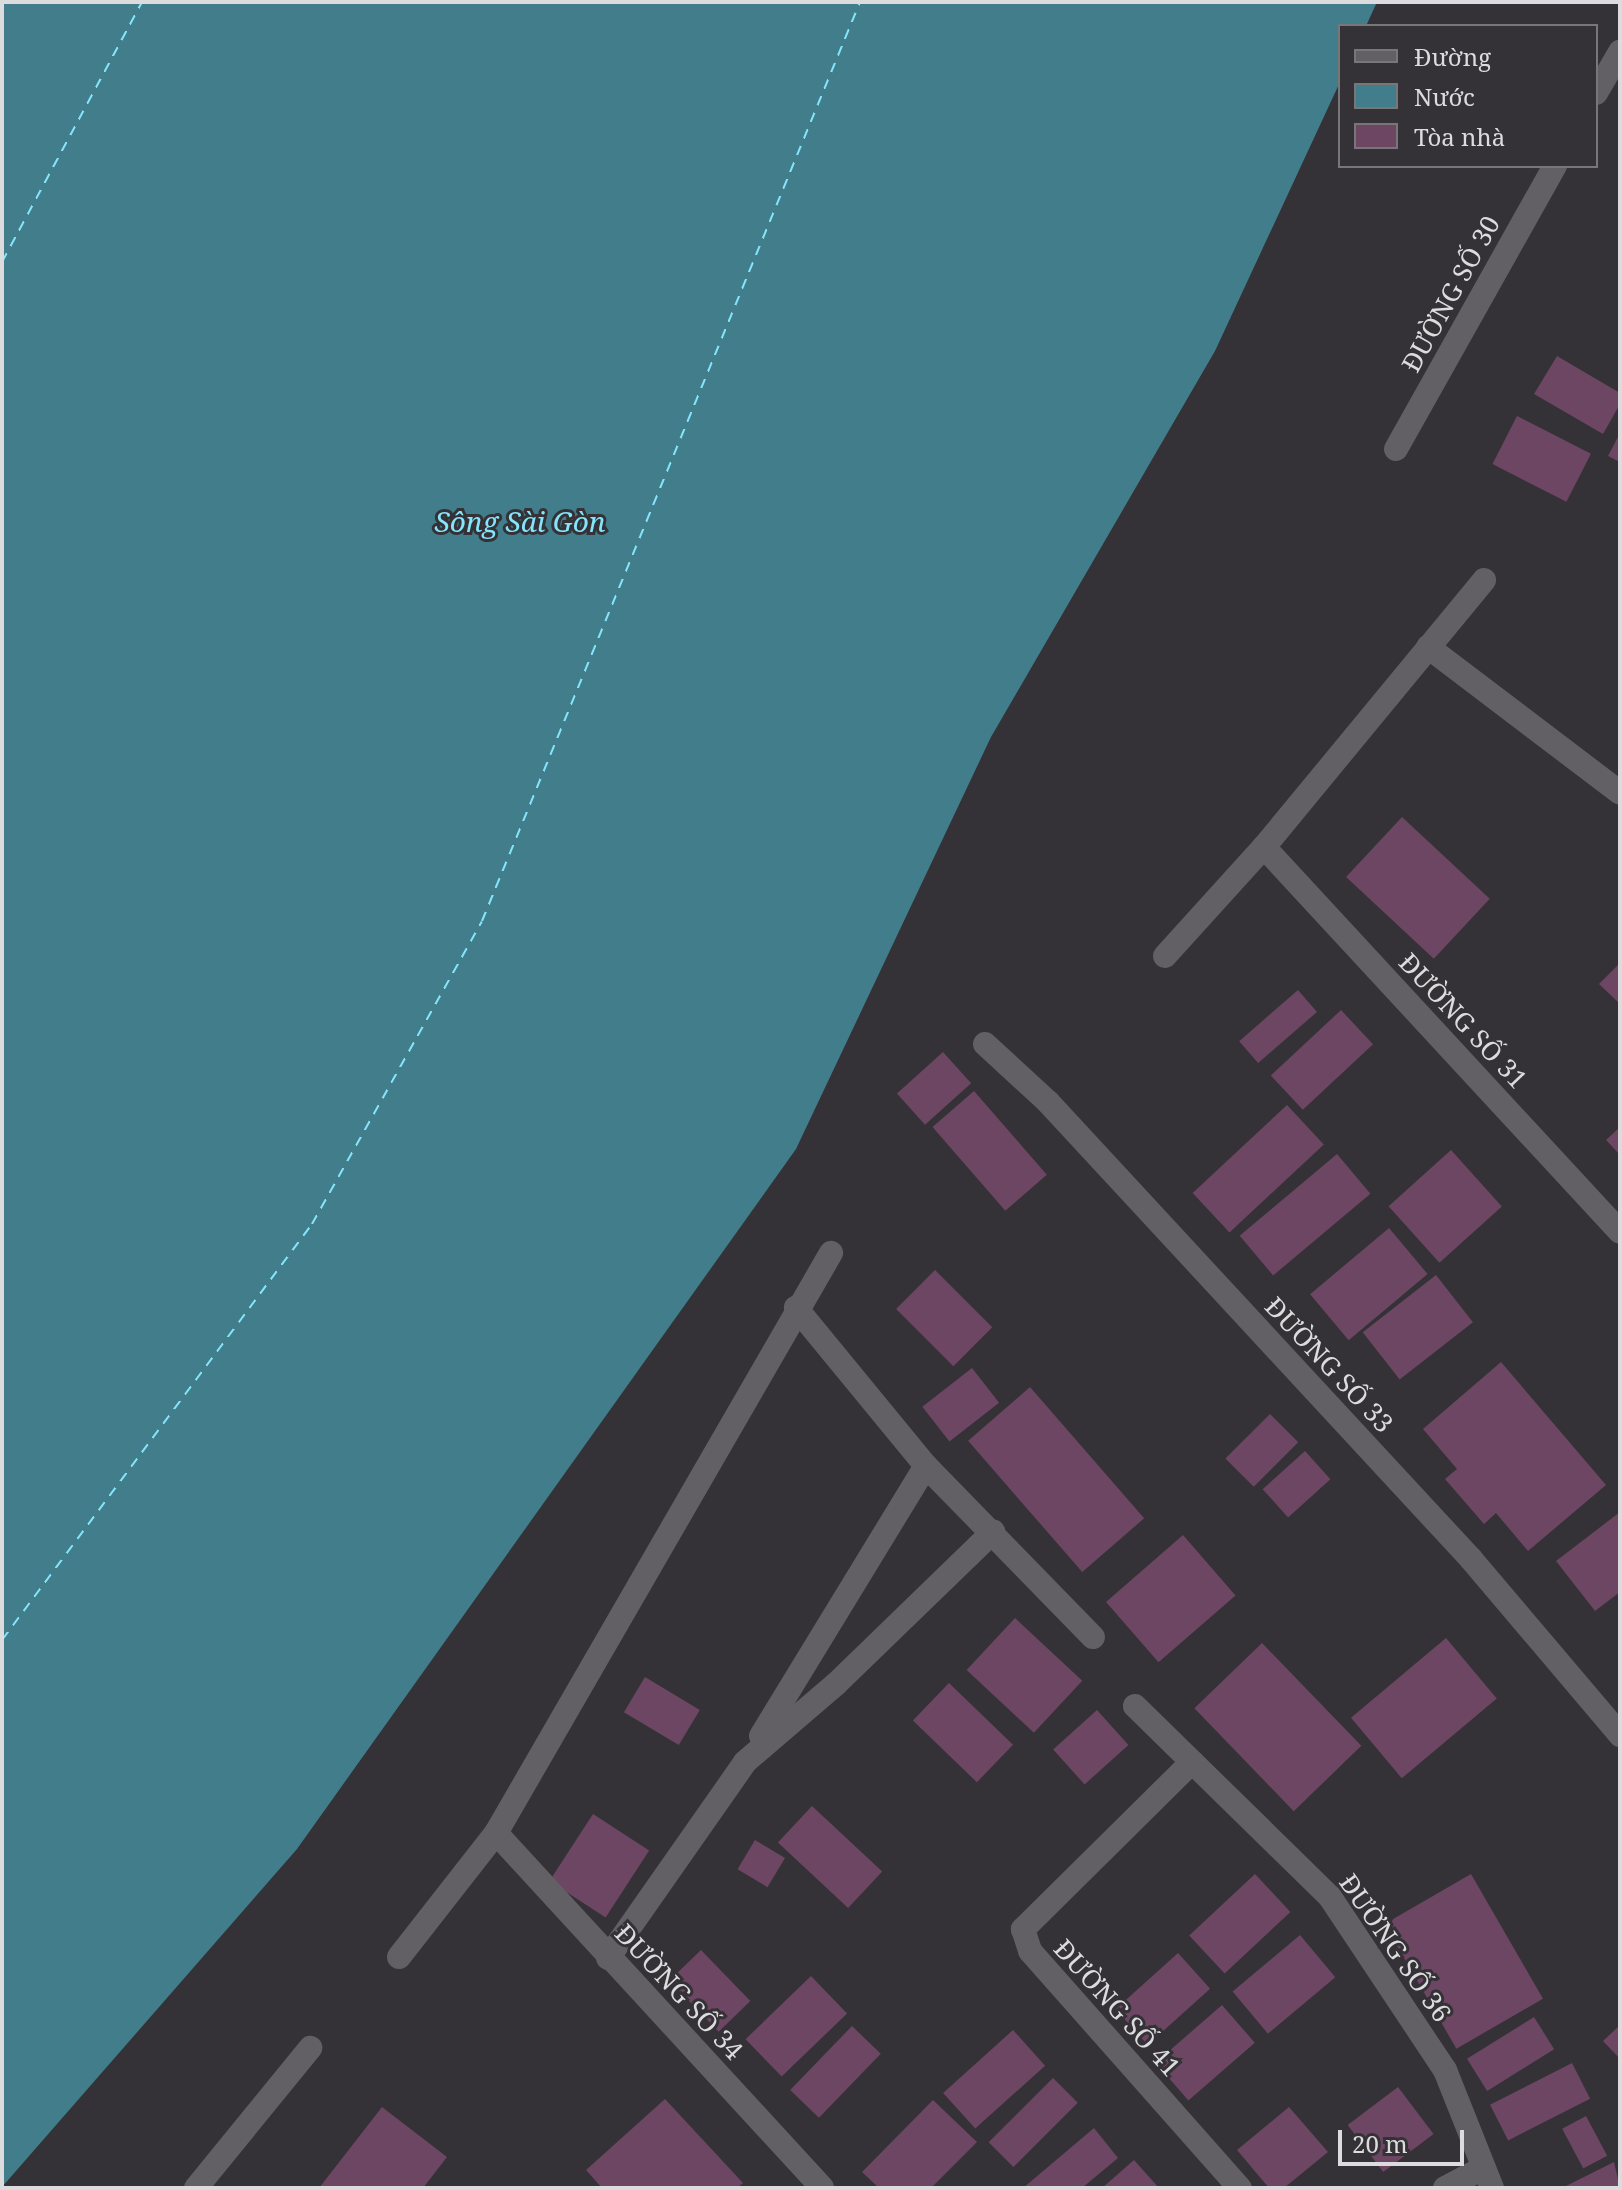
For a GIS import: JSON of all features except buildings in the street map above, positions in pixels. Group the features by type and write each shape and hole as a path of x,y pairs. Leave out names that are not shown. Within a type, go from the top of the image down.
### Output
{"street":[{"name":"ĐƯỜNG SỐ 30","path":"1396,449 1554,168"},
{"path":"1165,956 1264,847 1484,580"},
{"path":"1428,647 1620,793"},
{"name":"ĐƯỜNG SỐ 31","path":"1264,847 1620,1232"},
{"name":"ĐƯỜNG SỐ 33","path":"985,1044 1059,1114 1471,1559 1620,1735"},
{"path":"399,1957 496,1833 796,1308 831,1253"},
{"path":"796,1308 926,1466 1093,1637"},
{"path":"608,1958 745,1762 926,1466"},
{"path":"745,1762 836,1684 993,1532"},
{"name":"ĐƯỜNG SỐ 36","path":"1135,1706 1330,1897 1445,2070 1487,2178"},
{"name":"ĐƯỜNG SỐ 41","path":"1192,1762 1023,1929 1030,1951 1240,2188"},
{"name":"ĐƯỜNG SỐ 34","path":"496,1833 822,2188"},
{"path":"196,2188 310,2048"},
{"path":"1445,2188 1487,2178"}],"water":[{"name":"Sông Sài Gòn","path":"2,2 1377,2 1367,24 1338,24 1338,86 1215,351 991,737 796,1149 297,1849 2,2187"}],"ferry route":[{"path":"2,262 142,2"},
{"path":"2,1640 312,1224 482,921 860,2"}]}
